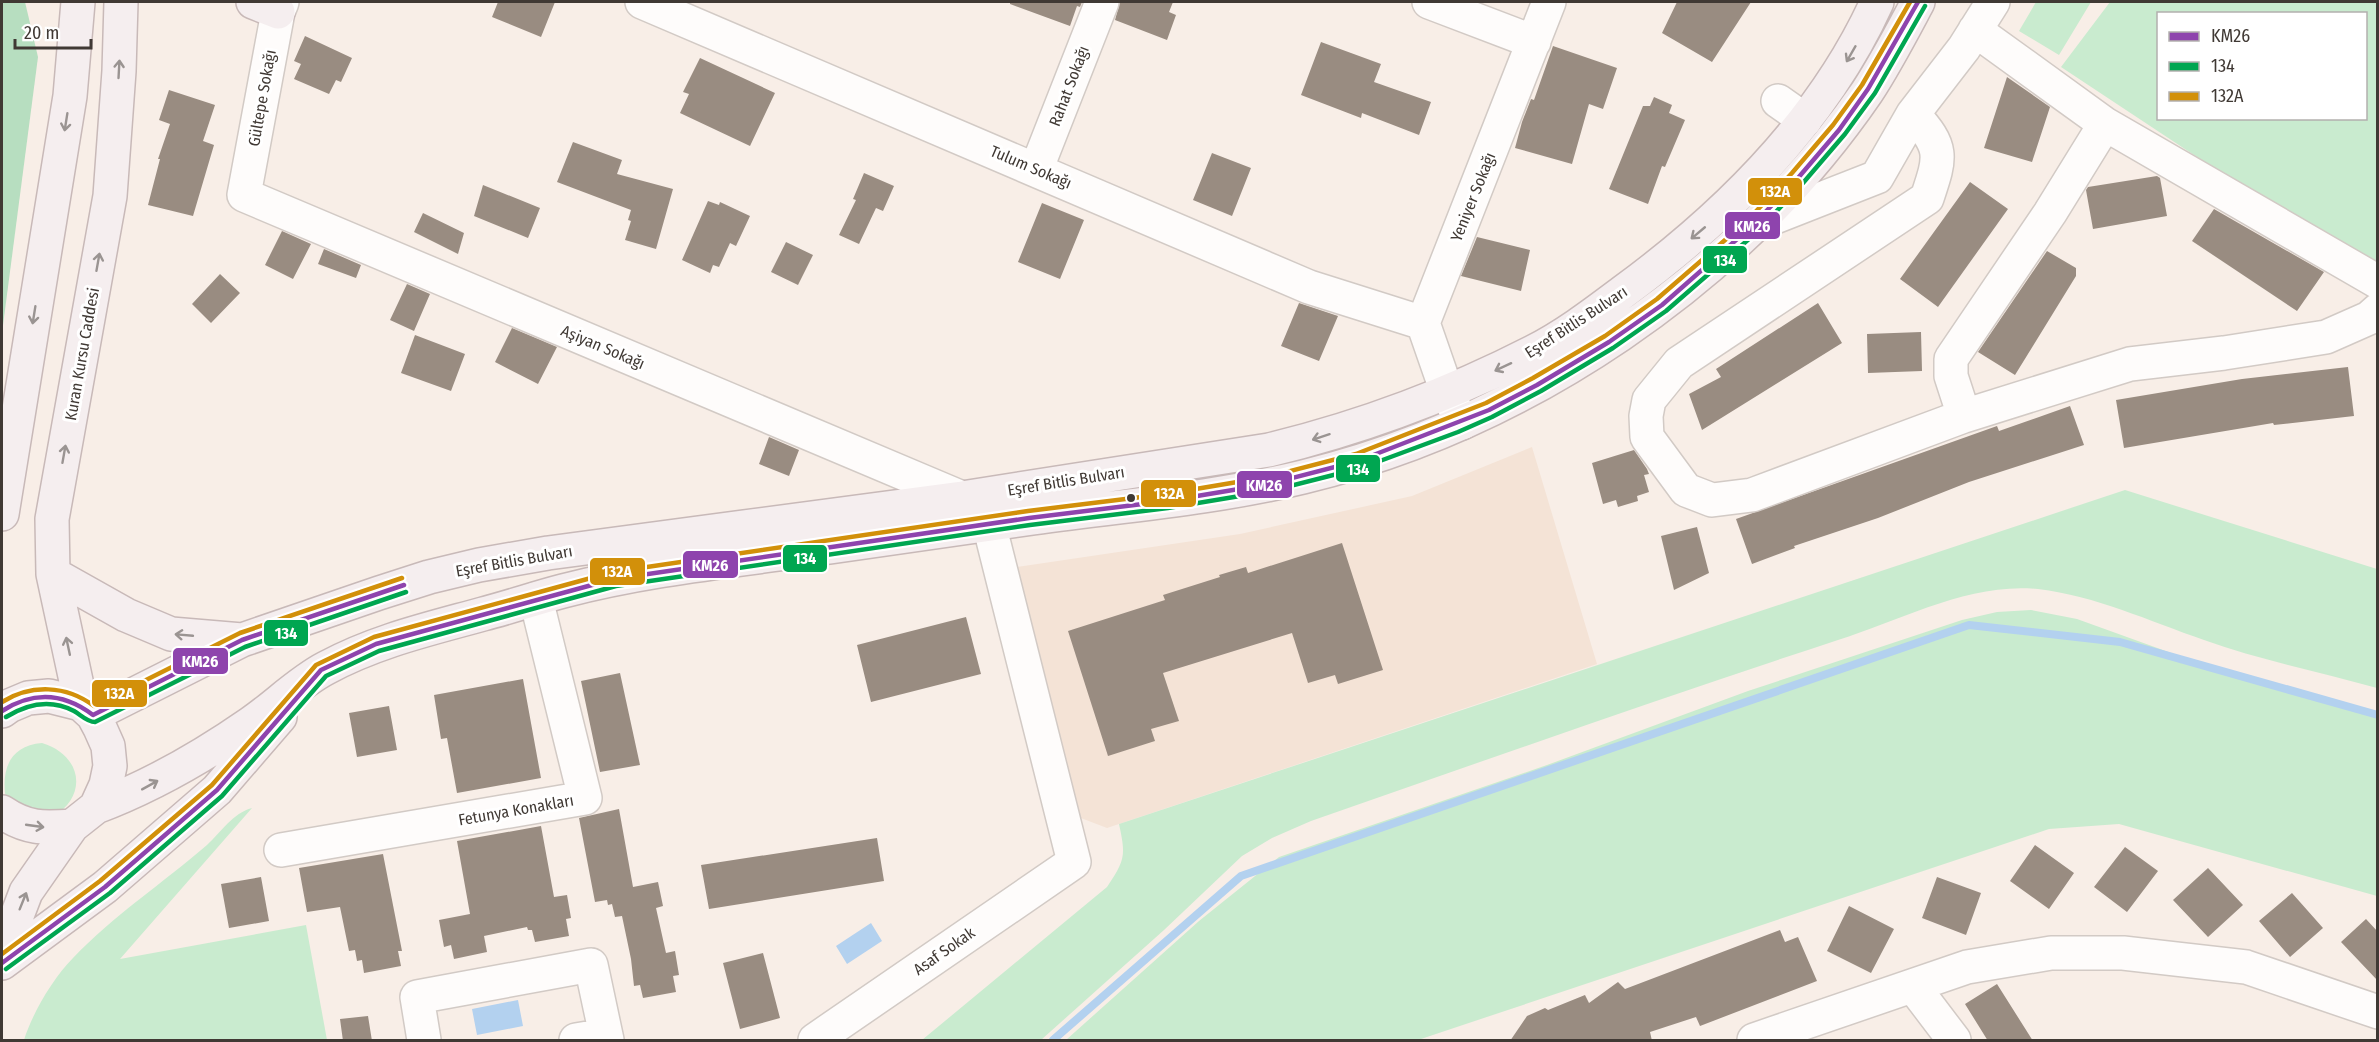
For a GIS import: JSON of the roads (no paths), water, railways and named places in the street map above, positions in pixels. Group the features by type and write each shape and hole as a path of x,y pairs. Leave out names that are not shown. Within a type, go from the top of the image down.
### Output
{"main road":[{"path":"2,514 70,96 78,2"},
{"name":"Kuran Kursu Caddesi","path":"2,956 26,891 106,785 110,766 108,746 87,709 53,574 52,519 110,196 119,70 121,2"},
{"name":"Eşref Bitlis Bulvarı","path":"87,709 242,640 389,590 479,565 549,553 962,498 1269,450 1310,440 1385,416 1447,392 1534,352 1594,314 1662,263 1723,212 1783,147 1828,90 1852,52 1877,2"},
{"name":"Eşref Bitlis Bulvarı","path":"321,670 386,641 614,579 989,524 1167,501 1269,484 1358,461 1461,423 1537,385 1610,342 1662,305 1752,226 1798,178 1839,130 1868,89 1918,2"},
{"path":"53,574 126,615 171,634 242,640"},
{"path":"2,812 18,823 39,828 84,816 139,791 186,765 253,722 321,670"},
{"path":"2,963 105,887 217,790 321,670"},
{"path":"2,711 28,698 49,696 87,709"}],"street":[{"name":"Tulum Sokağı","path":"642,2 1309,286 1423,323"},
{"name":"Rahat Sokağı","path":"1036,170 1102,2"},
{"path":"1429,2 1534,42"},
{"name":"Yeniyer Sokağı","path":"1423,323 1548,2"},
{"path":"1752,226 1877,177 1913,114 1964,48 1993,2"},
{"name":"Gültepe Sokağı","path":"244,195 271,5"},
{"path":"1975,30 2104,124 2378,282"},
{"path":"1778,101 1805,120"},
{"path":"1913,114 1932,135 1938,150 1936,171 1927,198 1679,363 1649,400 1646,416 1647,437 1686,490 1712,501 1752,495 1964,416 2130,364 2224,353 2326,337 2369,318 2378,310"},
{"path":"1964,416 1951,376 1951,359 2050,213 2104,124"},
{"name":"Aşiyan Sokağı","path":"244,195 962,498"},
{"path":"1423,323 1447,392 1461,423"},
{"name":"Asaf Sokak","path":"814,1041 1074,862 989,524"},
{"name":"Fetunya Konakları","path":"281,850 585,798 536,599"},
{"path":"1754,1041 1790,1036 1913,986 1967,967 2051,953 2123,953 2246,967 2378,1012"},
{"path":"424,1041 417,997 591,965 596,1039"},
{"path":"1913,986 1954,1041"}],"water":[{"path":"871,923 882,941 847,964 836,946"},
{"path":"518,1000 523,1026 477,1035 472,1009"}],"waterway":[{"path":"1053,1040 1241,876 1969,625 2120,642 2378,715"}]}
